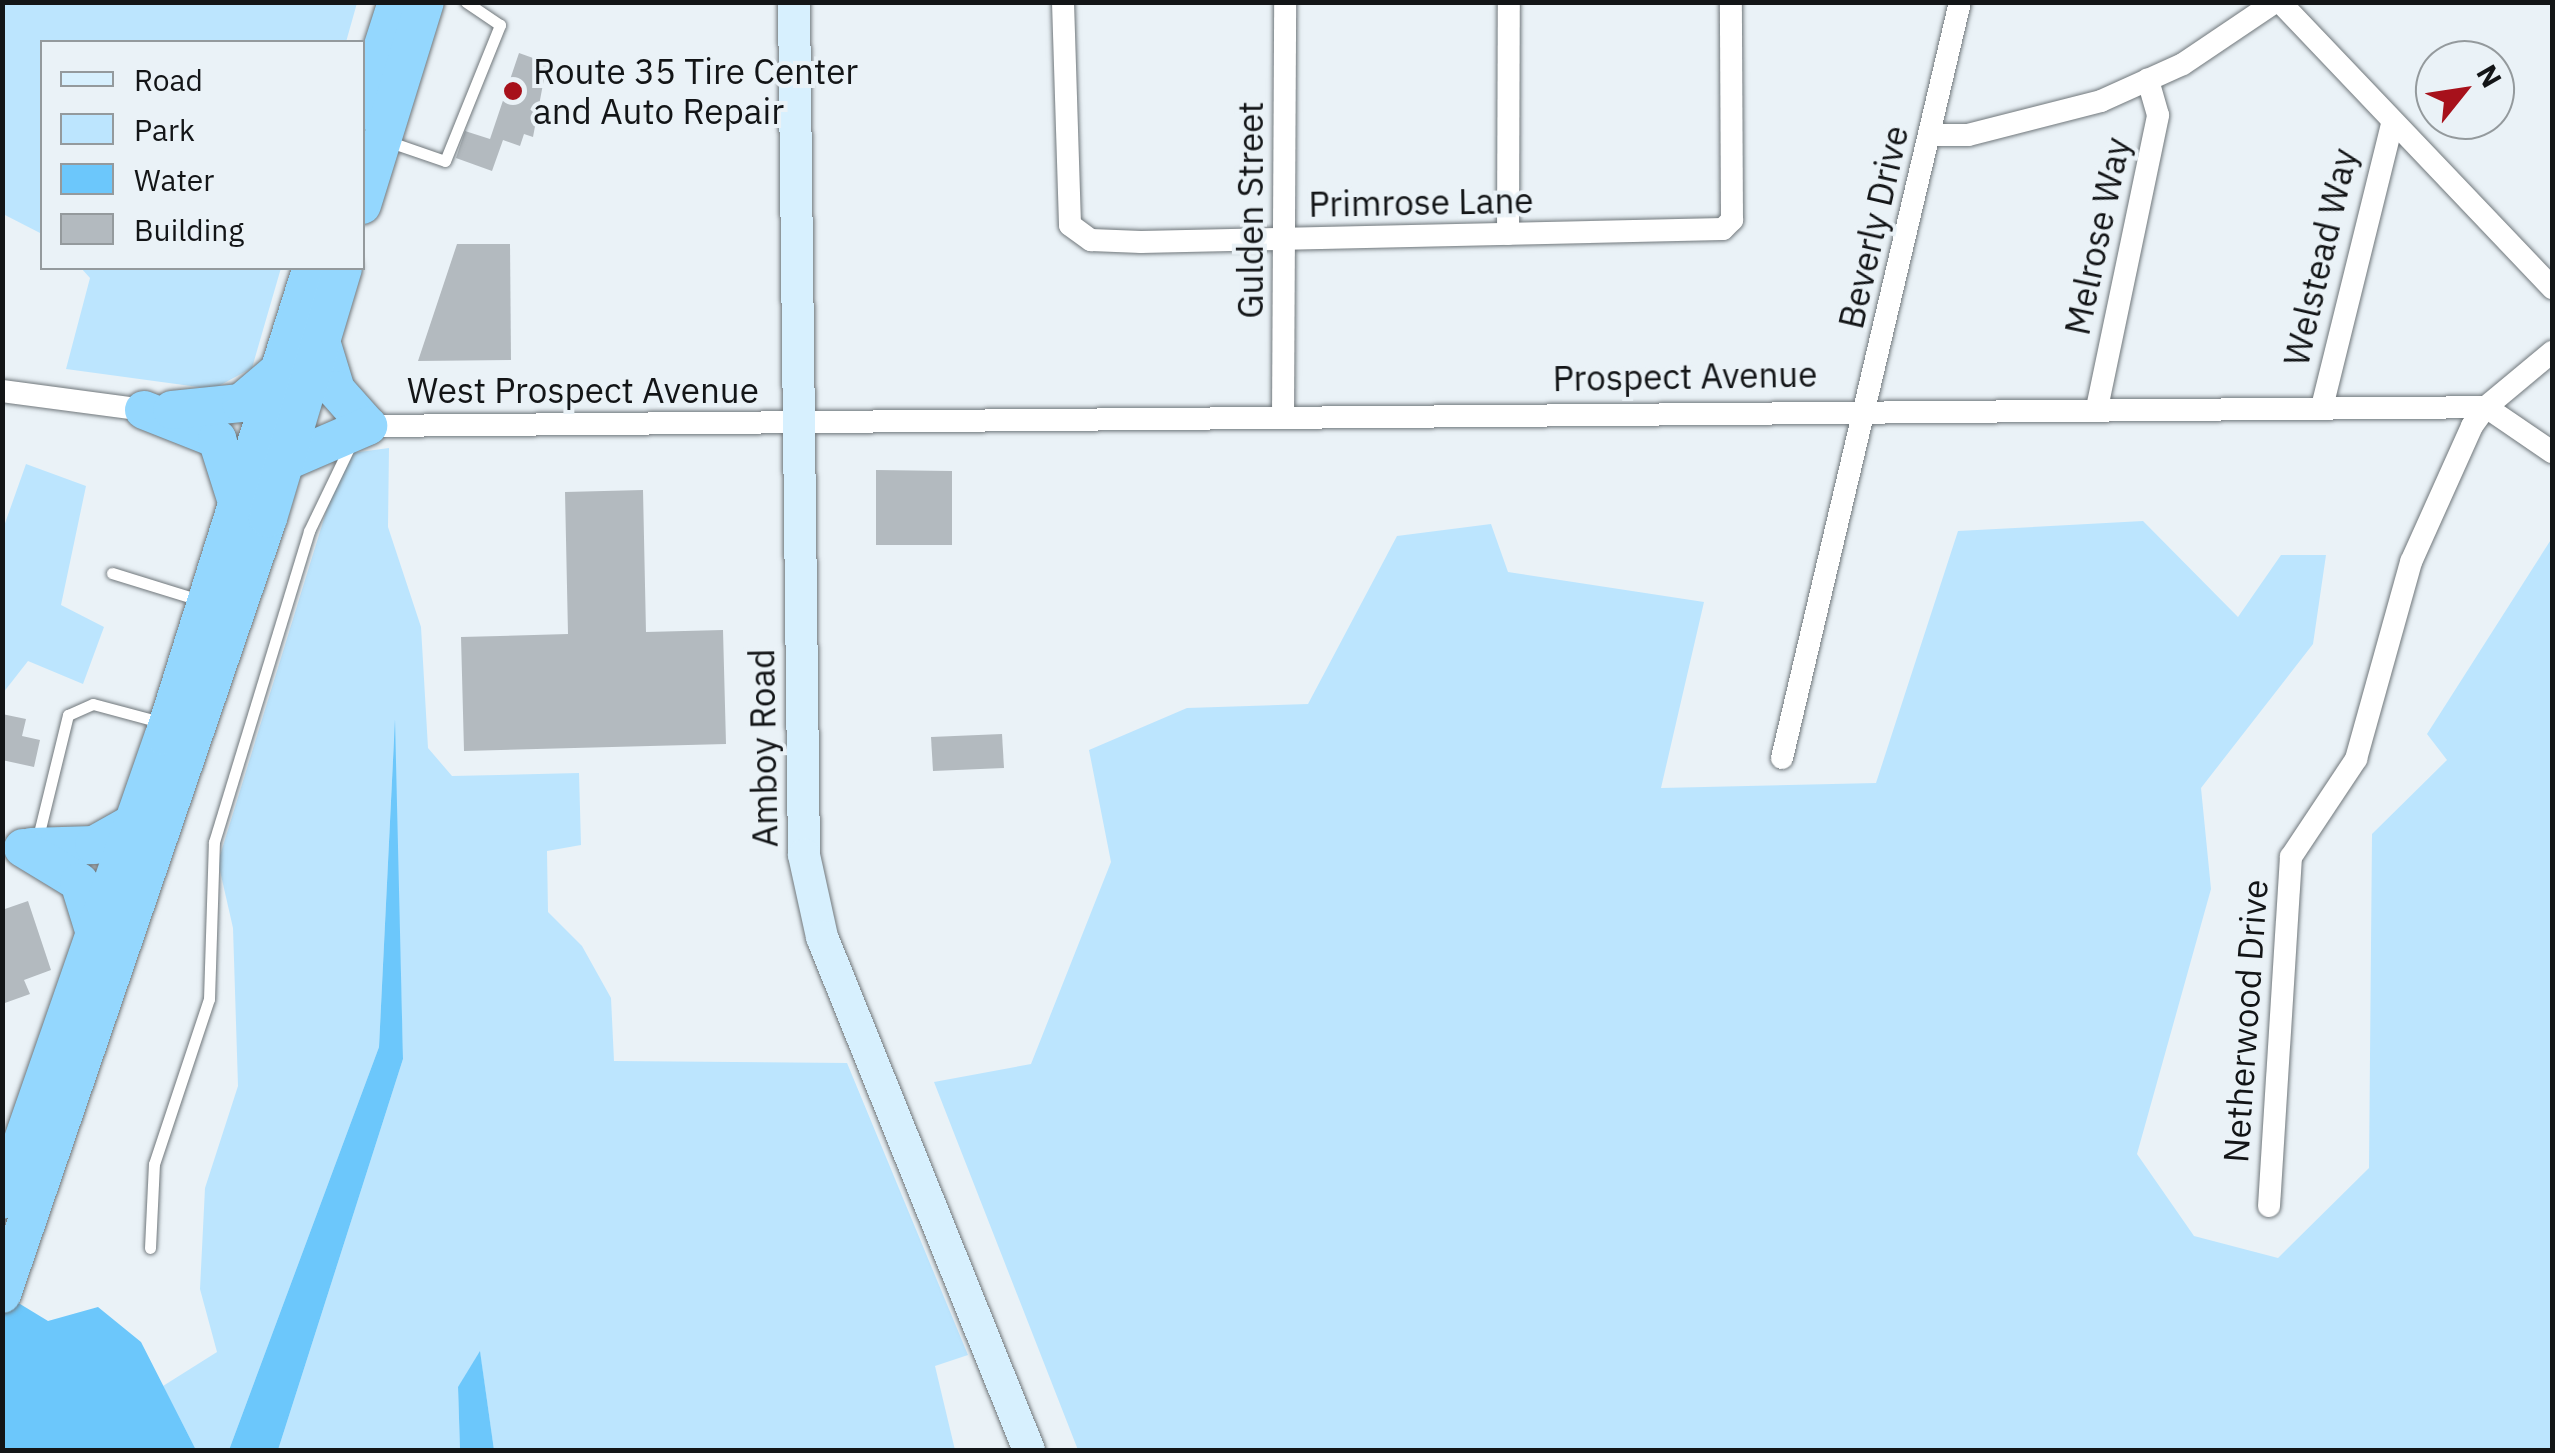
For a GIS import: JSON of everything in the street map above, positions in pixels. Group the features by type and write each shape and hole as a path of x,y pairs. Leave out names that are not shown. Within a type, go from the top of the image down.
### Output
{"highway":[{"path":"365,183 397,2"},
{"path":"373,125 425,2"},
{"path":"2,1200 168,724 311,270"},
{"path":"8,1277 282,463 342,270"},
{"path":"282,463 368,426 336,390 321,341"},
{"path":"144,410 225,409 281,369"},
{"path":"144,410 216,439 238,507"},
{"path":"21,849 94,845 135,822"},
{"path":"21,849 70,872 96,937"}],"main road":[{"name":"Amboy Road","path":"794,2 804,855 812,902 1029,1450"}],"street":[{"name":"Primrose Lane","path":"1062,2 1068,219 1076,234 1114,240 1286,240 1729,225 1730,2"},
{"name":"Gulden Street","path":"1284,418 1285,2"},
{"path":"1508,234 1509,2"},
{"name":"Beverly Drive","path":"1782,758 1960,2"},
{"path":"1930,135 2032,122 2148,79 2278,2 2552,288"},
{"name":"Melrose Way","path":"2097,408 2158,115 2148,79"},
{"name":"Welstead Way","path":"2322,407 2392,124"},
{"path":"2552,352 2486,407 2552,452"},
{"path":"2,390 144,410"},
{"name":"Prospect Avenue","path":"798,425 1866,409 2486,407"},
{"name":"Netherwood Drive","path":"2268,1206 2291,857 2356,759 2410,562 2486,407"},
{"name":"West Prospect Avenue","path":"368,426 798,425"}],"lane":[{"path":"373,125 446,161 500,24 466,2"},
{"path":"150,1248 154,1164 209,999 214,842 323,491 368,426"},
{"path":"112,573 208,602"},
{"path":"21,849 68,715 93,704 168,724"}],"green space":[{"path":"3,2 357,3 347,40 40,40 40,233 3,214"},
{"path":"83,270 280,270 252,368 213,389 66,369 90,278"},
{"path":"389,448 388,527 421,627 428,748 452,776 579,773 581,845 547,851 548,912 582,946 611,998 614,1061 847,1063 968,1355 935,1366 955,1450 494,1450 480,1353 458,1388 460,1450 278,1450 403,1059 394,739 379,1047 229,1450 196,1450 163,1386 217,1352 200,1289 205,1188 238,1086 233,928 218,862 339,470 352,453"},
{"path":"26,464 86,486 61,605 104,627 83,684 28,661 3,693 3,529"},
{"path":"2143,521 2238,617 2281,555 2326,555 2313,644 2201,788 2211,889 2137,1154 2194,1236 2278,1258 2369,1168 2372,834 2447,760 2427,734 2552,538 2552,1450 1078,1450 934,1082 1031,1064 1111,862 1089,750 1187,708 1308,704 1397,536 1491,524 1508,572 1704,602 1661,788 1876,783 1958,531"}],"water":[{"path":"395,719 403,1059 278,1450 229,1450 379,1047"},
{"path":"2,1293 48,1321 98,1307 141,1342 196,1450 3,1450"},
{"path":"480,1351 494,1450 460,1450 458,1387"}],"building":[{"path":"519,53 547,63 533,137 524,134 520,146 503,140 492,171 456,158 465,131 490,139"},
{"path":"457,244 510,244 511,360 418,361"},
{"path":"876,470 952,471 952,545 876,545"},
{"path":"643,490 646,632 723,630 726,744 464,751 461,637 568,634 565,492"},
{"path":"2,714 26,719 22,736 40,740 34,767 2,760"},
{"path":"1002,734 1004,768 933,771 931,737"},
{"path":"28,901 51,970 24,980 30,994 2,1004 2,910"}],"place":[{"name":"Route 35 Tire Center and Auto Repair","path":"513,91"}]}
